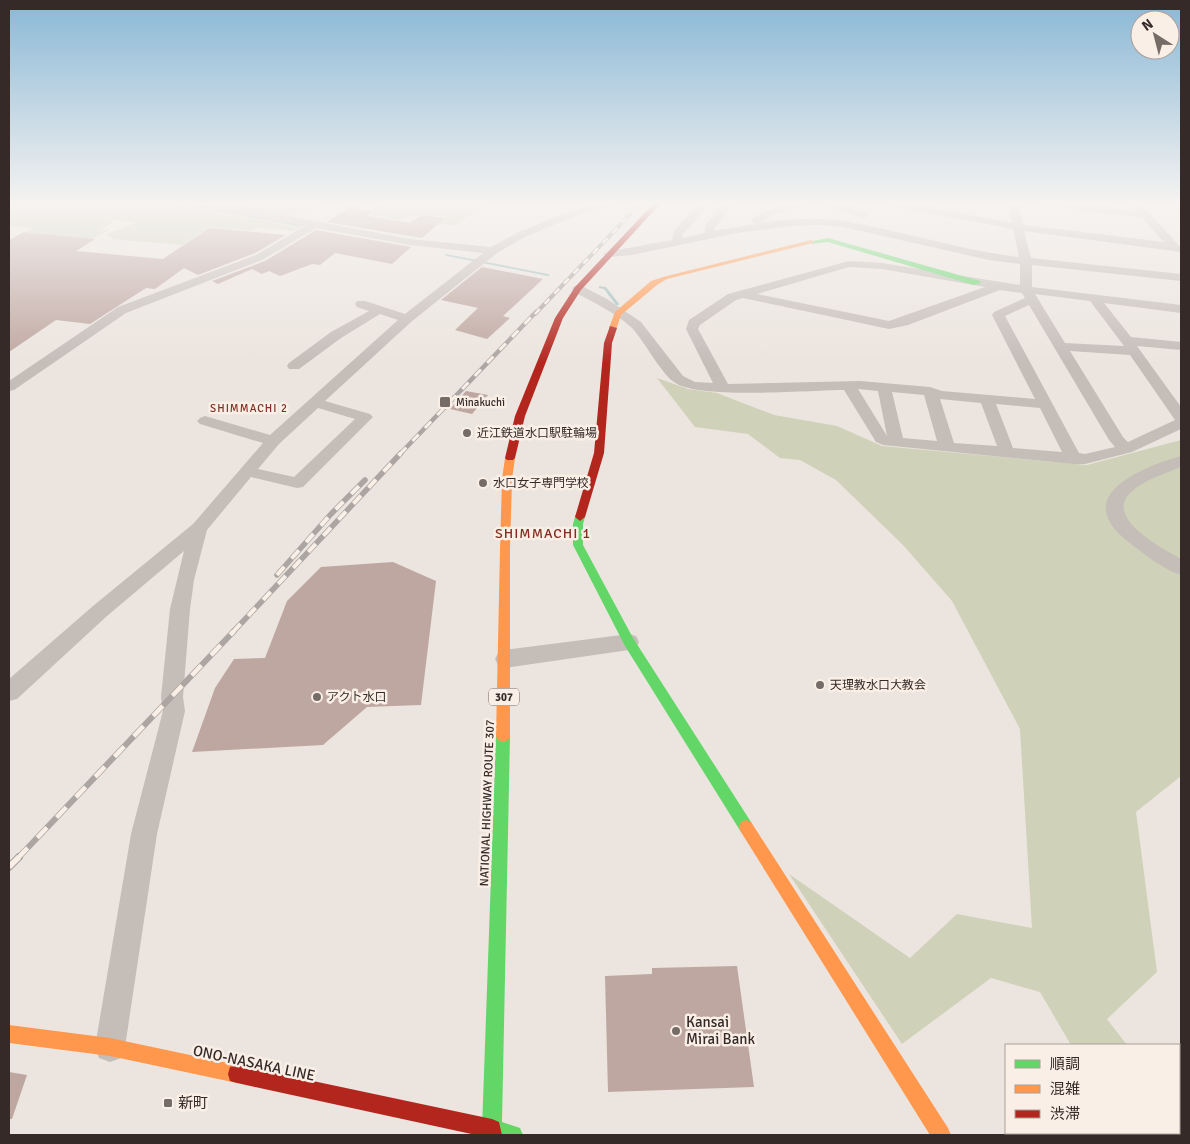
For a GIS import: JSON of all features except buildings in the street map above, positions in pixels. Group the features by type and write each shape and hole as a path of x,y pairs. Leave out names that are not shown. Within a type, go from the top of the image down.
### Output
{"main road":[{"name":"NATIONAL HIGHWAY ROUTE 307","path":"492,1132 505,659 507,479 513,440 520,416 559,318 578,289 608,255"},
{"path":"758,255 665,278 654,283 618,314 608,343 599,453 578,524 578,545 629,642 942,1135"},
{"path":"884,255 977,283"},
{"name":"ONO-NASAKA LINE","path":"9,1034 110,1047 492,1132"},
{"path":"492,1132 513,1135"}],"street":[{"path":"9,387 122,310 263,255"},
{"path":"9,692 199,528 273,441 407,319 489,255"},
{"path":"981,255 1181,278"},
{"path":"1025,255 1029,294 1117,440 1126,449"},
{"path":"723,388 692,329 694,323 725,300 849,264 882,266 998,286 1029,294 1095,299 1181,309"},
{"path":"744,294 889,325 903,322 998,286"},
{"path":"578,289 603,302 636,325 684,384 702,388 884,387 930,391 939,395 1044,404"},
{"path":"1029,294 998,315 1074,459"},
{"path":"1095,299 1181,417"},
{"path":"361,304 407,319"},
{"path":"294,366 336,335 379,310"},
{"path":"1062,347 1181,346"},
{"path":"849,386 881,439 896,442 1074,459 1093,458 1126,449 1181,423"},
{"path":"884,387 896,442"},
{"path":"930,391 947,447"},
{"path":"987,400 1007,452"},
{"path":"246,471 297,483 366,417 316,403"},
{"path":"205,421 273,441"},
{"path":"1181,461 1134,482 1116,497 1113,506 1117,521 1126,530 1181,568"},
{"path":"110,1047 144,834 174,711 172,697 180,609 185,580 199,528"},
{"path":"505,659 629,642"}],"green space":[{"path":"657,378 688,389 717,393 774,415 837,426 882,446 1087,465 1181,440 1181,776 1136,812 1157,972 1107,1019 1126,1044 1070,1044 1040,992 991,978 902,1044 789,874 910,958 957,914 1032,928 1020,729 952,601 903,545 836,480 800,460 780,458 748,434 695,427"},
{"path":"1180,1112 1181,1113 1181,1135 1106,1135 1180,1134"}],"waterway":[{"path":"449,255 548,275"},
{"path":"600,287 605,288 617,304"}],"railway":[{"path":"535,314 591,255"},
{"path":"400,454 536,312"},
{"path":"233,632 401,453"},
{"path":"277,575 331,514 365,480"},
{"path":"18,858 234,631"},
{"path":"9,867 18,858"}],"traffic: fast":[{"path":"881,255 977,283"},
{"path":"580,517 578,545 629,642 746,827"},
{"path":"503,736 492,1129 513,1135"}],"traffic: slow":[{"path":"613,328 618,314 654,283 665,278 757,255"},
{"path":"503,736 505,550 507,479 510,458"},
{"path":"746,827 941,1135"},
{"path":"9,1034 110,1047 237,1074"}],"traffic: jam":[{"path":"510,458 520,416 559,318 578,289 609,255"},
{"path":"580,517 599,453 608,343 613,328"},
{"path":"237,1074 492,1129 492,1135"}],"place":[{"name":"Minakuchi","path":"445,402"},
{"name":"近江鉄道水口駅駐輪場","path":"467,433"},
{"name":"水口女子専門学校","path":"483,483"},
{"name":"天理教水口大教会","path":"820,685"},
{"name":"アクト水口","path":"317,697"},
{"name":"Kansai Mirai Bank","path":"676,1031"},
{"name":"新町","path":"168,1103"}],"district":[{"name":"SHIMMACHI 2","path":"249,408"},
{"name":"SHIMMACHI 1","path":"543,533"}]}
